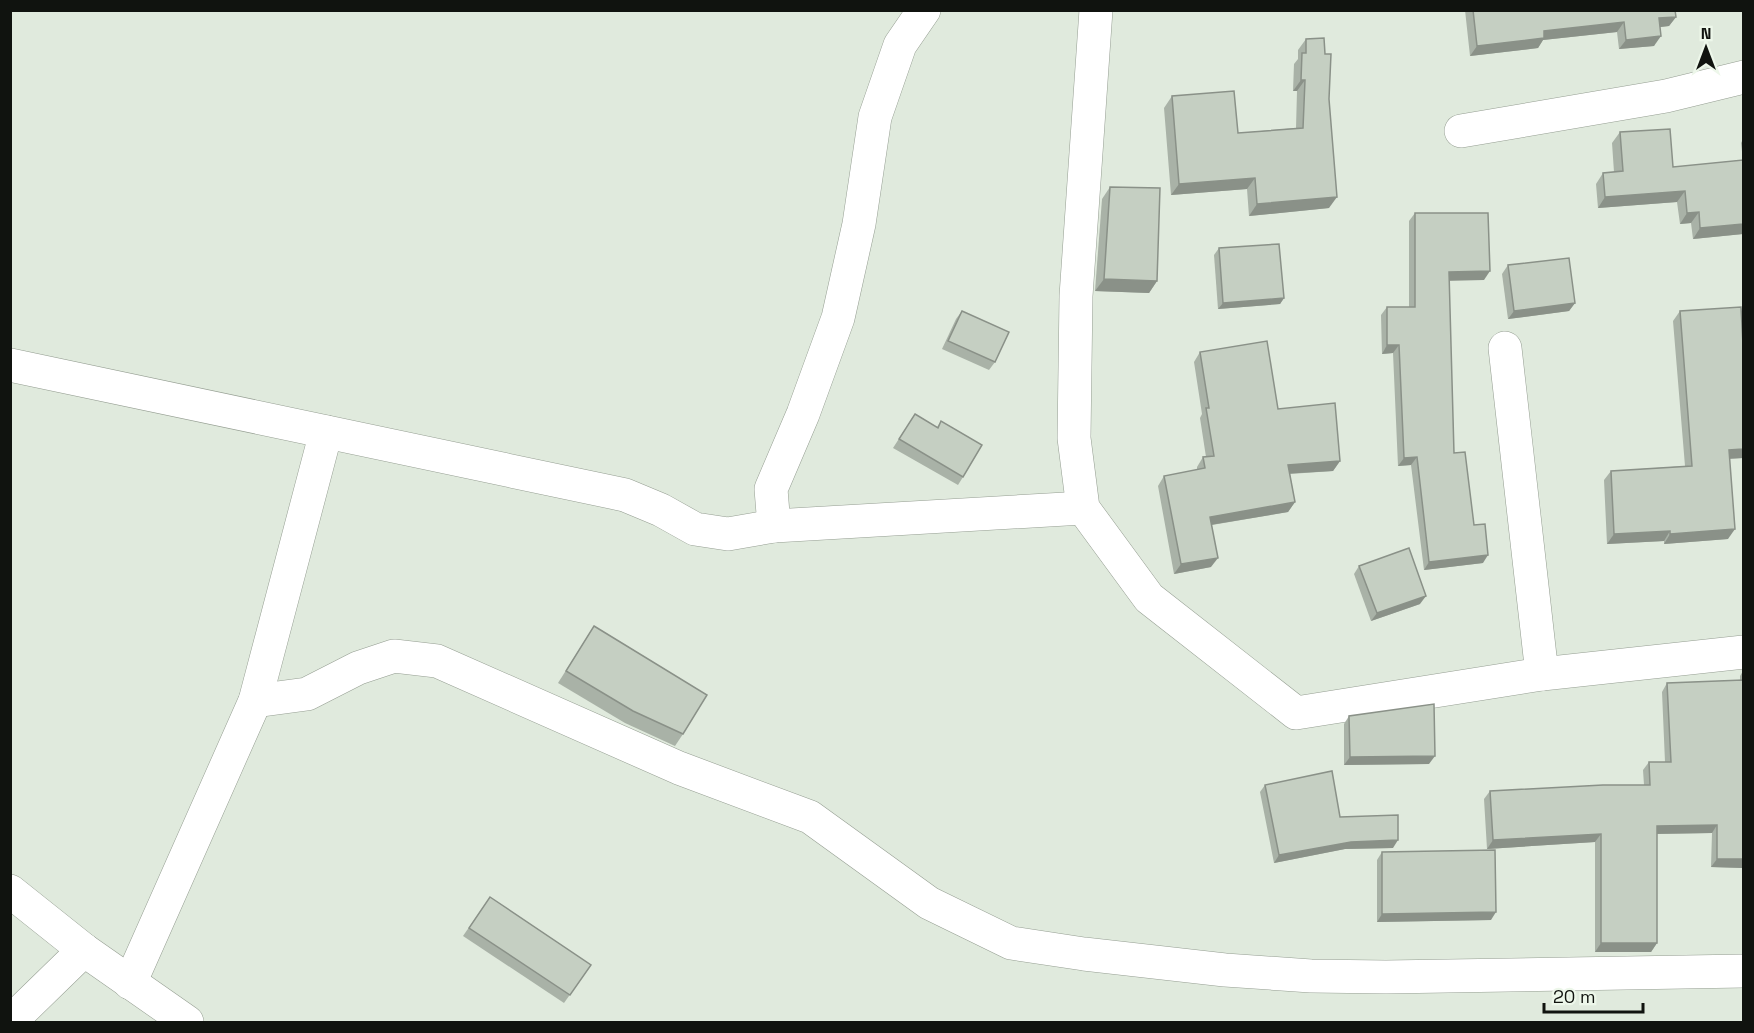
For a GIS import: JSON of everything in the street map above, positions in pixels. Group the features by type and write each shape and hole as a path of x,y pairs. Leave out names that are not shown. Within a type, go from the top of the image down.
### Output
{"street":[{"path":"774,526 771,489 803,414 838,318 859,224 875,117 900,45 924,10"},
{"path":"1096,10 1076,296 1074,438 1083,508 1149,598 1296,713 1542,674 1743,652"},
{"path":"1461,130 1666,96 1743,77"},
{"path":"1505,348 1542,674"},
{"path":"10,365 624,495 661,510 695,529 728,534 774,526 1083,508"},
{"path":"130,983 255,701 326,432"},
{"path":"255,701 307,694 358,668 393,656 437,661 679,768 810,817 929,903 1011,943 1084,954 1311,976 1386,977 1743,971"},
{"path":"10,891 84,950 187,1023"},
{"path":"10,1022 84,950"}],"building":[{"path":"1473,10 1675,10 1676,17 1659,18 1661,36 1626,40 1624,22 1544,31 1544,38 1477,46"},
{"path":"1324,38 1325,54 1331,54 1329,99 1337,197 1257,204 1255,178 1179,184 1172,96 1234,91 1238,133 1303,128 1305,80 1301,80 1302,53 1306,53 1306,39"},
{"path":"1670,129 1673,167 1743,160 1743,224 1700,228 1699,212 1687,213 1685,191 1605,197 1603,173 1623,171 1620,132"},
{"path":"1110,187 1160,188 1157,281 1104,279"},
{"path":"1415,213 1488,213 1490,271 1449,272 1454,453 1465,452 1474,525 1485,524 1488,555 1429,562 1417,457 1404,458 1399,345 1387,345 1387,307 1415,307"},
{"path":"1279,244 1284,298 1223,303 1219,248"},
{"path":"1569,258 1575,303 1514,311 1508,265"},
{"path":"1741,307 1743,449 1729,450 1735,529 1670,534 1670,531 1614,534 1611,471 1692,466 1680,311"},
{"path":"962,311 1009,332 995,362 948,341"},
{"path":"1267,341 1278,409 1335,403 1340,461 1288,465 1295,502 1210,517 1218,558 1181,564 1164,476 1205,468 1203,457 1214,456 1200,352"},
{"path":"915,414 938,428 941,421 982,445 963,477 899,439"},
{"path":"1409,548 1426,596 1377,613 1359,566"},
{"path":"594,626 707,695 683,734 633,711 566,671"},
{"path":"1743,680 1743,859 1717,859 1717,825 1657,826 1657,943 1601,943 1601,834 1493,840 1490,791 1650,785 1649,762 1671,762 1667,683"},
{"path":"1434,704 1435,756 1350,757 1349,716"},
{"path":"1332,771 1340,817 1398,815 1398,840 1351,842 1279,855 1265,785"},
{"path":"1495,850 1496,912 1382,914 1382,852"},
{"path":"490,897 591,965 570,995 469,928"}]}
